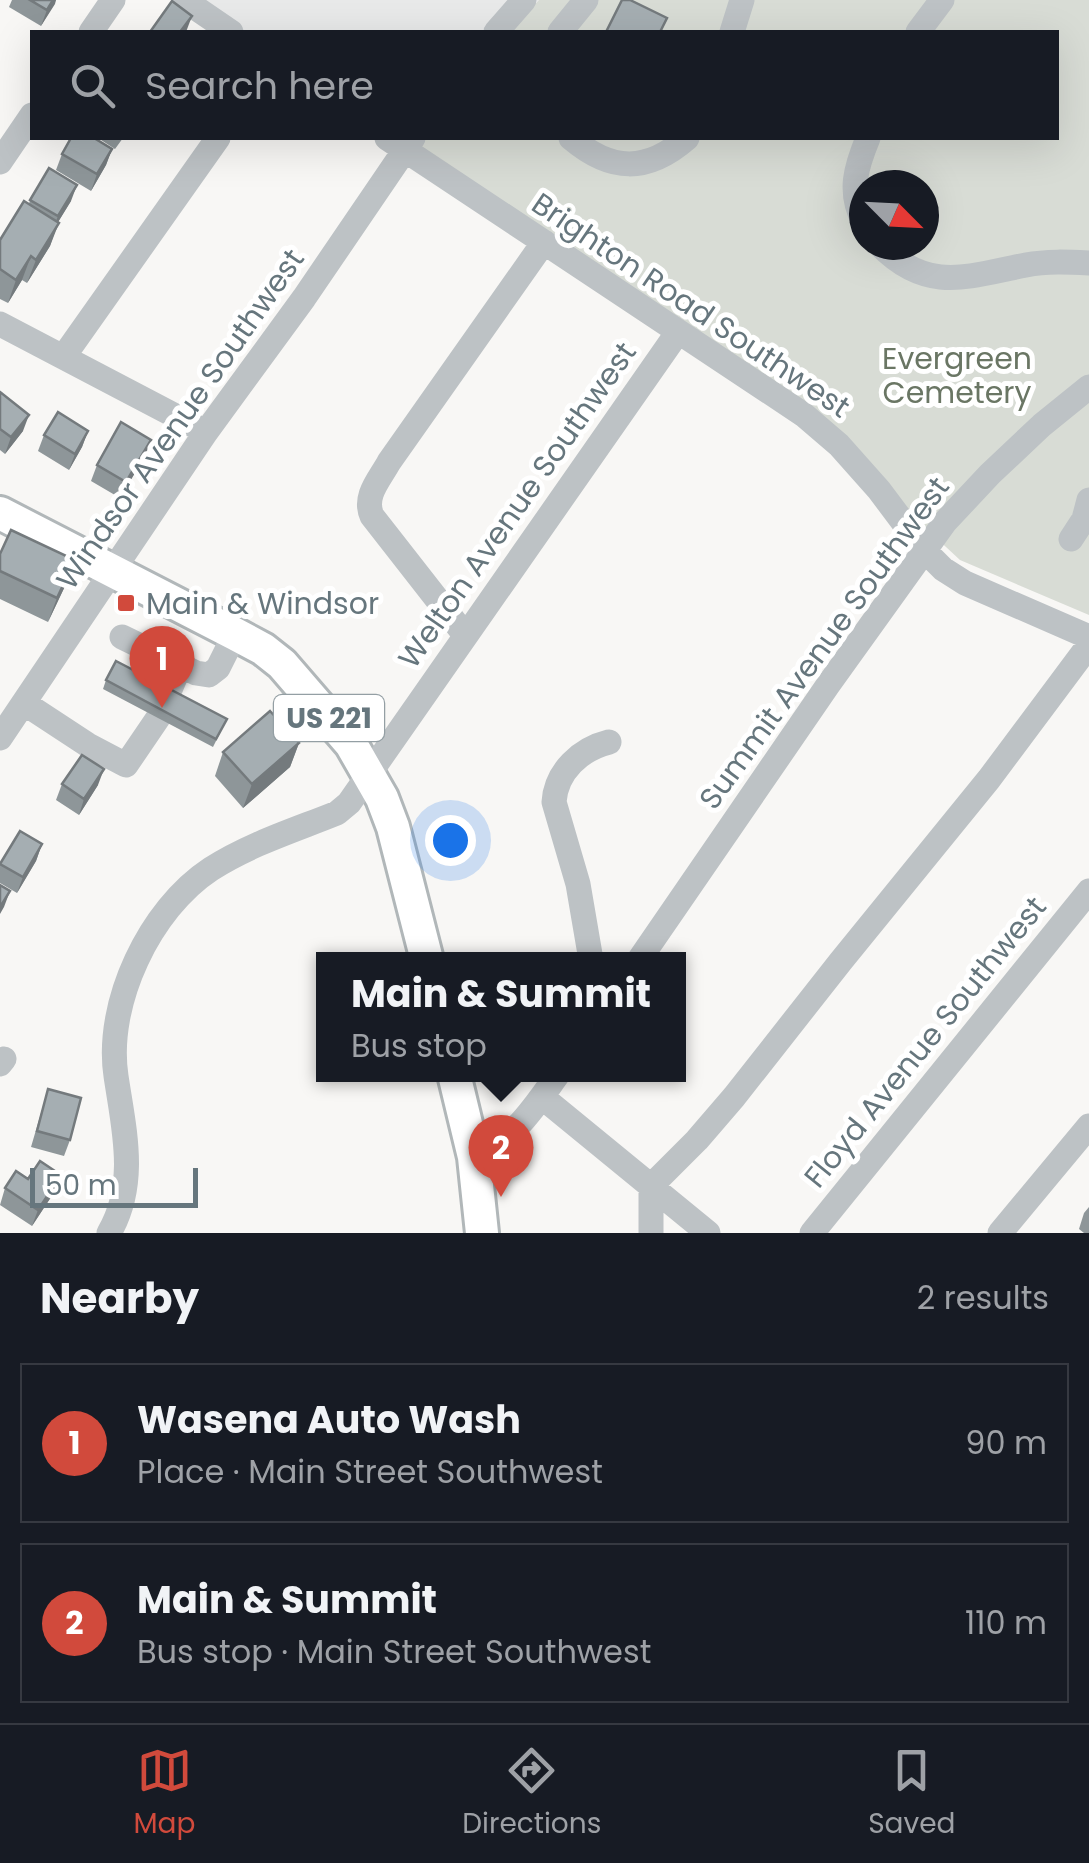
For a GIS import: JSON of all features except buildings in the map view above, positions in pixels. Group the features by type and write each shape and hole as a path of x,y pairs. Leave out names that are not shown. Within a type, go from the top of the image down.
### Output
{"main road":[{"name":"US 221","path":"0,512 262,649 282,664 351,744 382,798 425,952"},
{"path":"456,1082 474,1157 482,1233"}],"street":[{"path":"91,30 113,0"},
{"path":"184,0 228,30"},
{"path":"498,30 524,0"},
{"path":"562,30 586,0"},
{"path":"733,30 742,0"},
{"path":"920,30 942,0"},
{"path":"0,162 30,119"},
{"path":"64,356 217,140"},
{"path":"573,140 610,162 629,164 649,162 685,140"},
{"path":"856,170 867,140"},
{"name":"Brighton Road Southwest","path":"402,141 544,242 804,415 838,444 943,569 965,584 1089,637"},
{"name":"Windsor Avenue Southwest","path":"0,738 206,432 304,298 402,141"},
{"path":"465,636 372,516 369,497 389,462 544,242"},
{"path":"900,260 911,268 945,278 968,278 1030,264 1089,263"},
{"path":"0,324 206,432"},
{"name":"Welton Avenue Southwest","path":"109,1233 128,1176 128,1148 115,1069 117,1028 123,995 148,940 185,890 208,871 241,852 337,812 349,802 678,332"},
{"name":"Summit Avenue Southwest","path":"644,952 828,684 945,522 990,474 1089,388"},
{"path":"1071,539 1084,519 1089,500"},
{"path":"122,637 180,666 208,675 218,668 234,634"},
{"path":"651,1233 651,1186 734,1098 990,779 1089,646"},
{"path":"24,703 126,765 158,718 180,666"},
{"path":"590,952 578,884 554,802 554,789 583,752 609,742"},
{"name":"Floyd Avenue Southwest","path":"812,1233 1089,891"},
{"path":"474,1157 498,1145 517,1129 552,1082"},
{"path":"542,1097 708,1233"},
{"path":"1000,1233 1089,1126"}],"shaded area":[{"path":"185,0 539,0 511,30 230,30"}],"green space":[{"name":"Evergreen Cemetery","path":"539,0 1089,0 1089,615 960,560 804,415 404,149 413,140 1059,140 1059,30 511,30"}],"place":[{"name":"Main & Windsor","path":"126,603"},
{"name":"Wasena Auto Wash","path":"162,708"},
{"name":"Main & Summit","path":"501,1197"}]}
